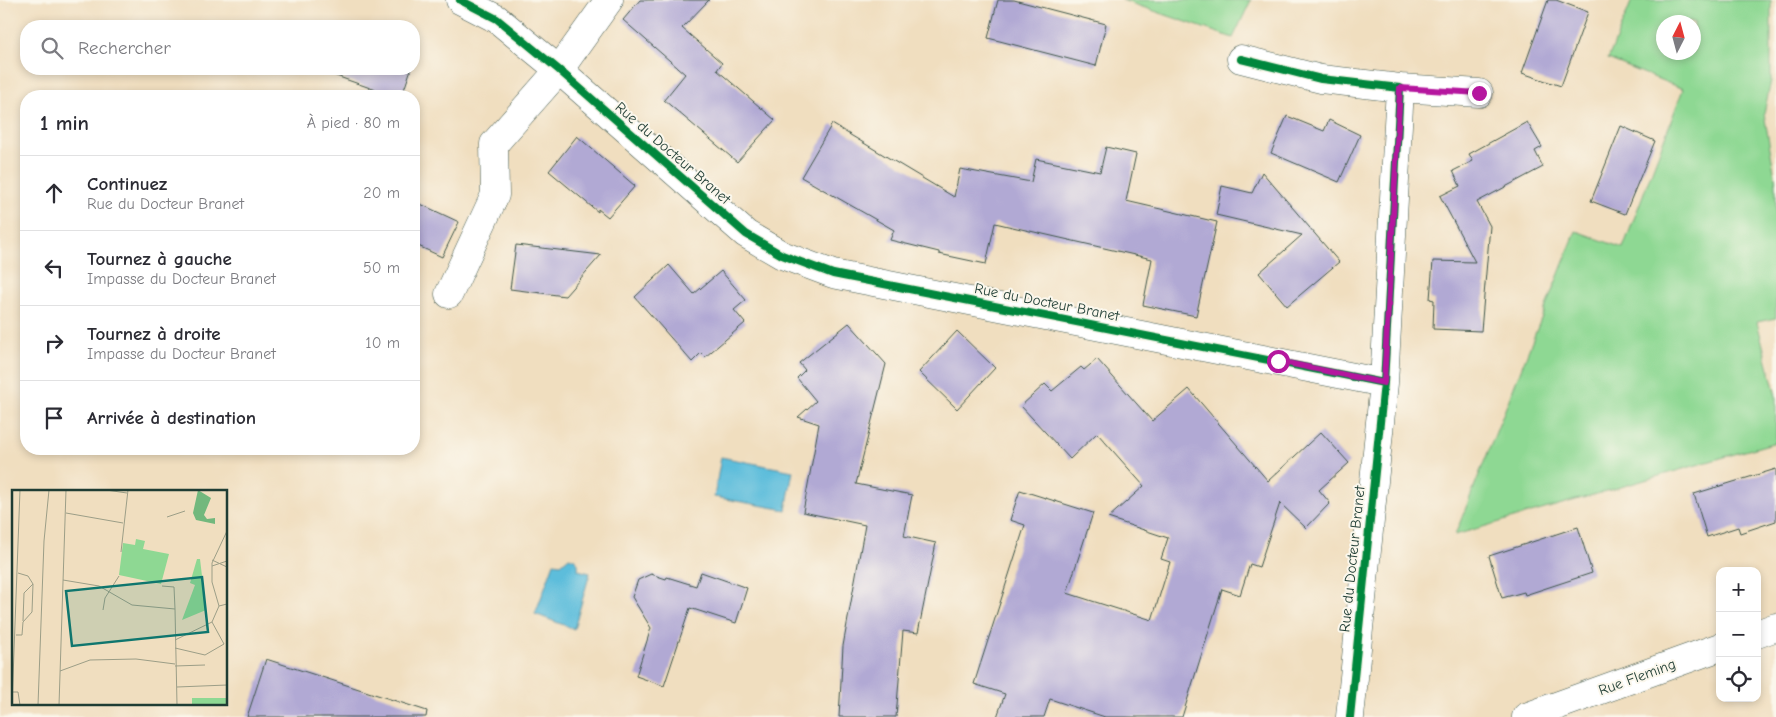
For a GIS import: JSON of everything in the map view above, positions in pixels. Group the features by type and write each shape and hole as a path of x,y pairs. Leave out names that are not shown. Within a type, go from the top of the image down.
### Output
{"street":[{"name":"Rue du Docteur Branet","path":"460,0 497,19 559,70 746,234 782,255 832,274 1384,383 1350,717"},
{"path":"449,294 495,195 494,144 559,70 610,0"},
{"path":"1241,59 1321,79 1400,88 1479,93"},
{"path":"1384,383 1400,88"},
{"path":"1761,633 1776,627"},
{"name":"Rue Fleming","path":"1526,717 1716,648"}],"green space":[{"path":"1122,0 1251,0 1233,38"},
{"path":"1632,0 1771,0 1771,81 1764,113 1776,183 1776,318 1757,322 1776,396 1776,442 1455,535 1576,231 1623,248 1683,89 1608,59"}],"water":[{"path":"721,457 793,471 786,510 714,497"},
{"path":"569,557 577,561 578,570 590,573 574,629 535,614 554,563 561,564"}],"building":[{"path":"640,0 709,0 682,28 722,63 717,70 775,120 737,162 664,100 685,74 623,20"},
{"path":"998,0 1014,0 1106,24 1096,66 988,38"},
{"path":"1548,0 1556,0 1588,12 1561,86 1522,73"},
{"path":"333,75 409,75 404,90 376,90"},
{"path":"1287,116 1324,131 1329,120 1360,135 1339,182 1271,153"},
{"path":"1527,122 1542,147 1535,151 1543,167 1477,202 1490,226 1481,331 1433,329 1434,300 1430,299 1433,261 1475,262 1440,196 1460,186 1453,171 1473,161 1469,154"},
{"path":"832,124 954,197 960,169 1031,182 1036,159 1100,172 1106,147 1136,154 1126,201 1217,222 1196,316 1143,305 1152,259 995,223 986,264 939,254 939,252 890,240 894,230 801,177"},
{"path":"1621,126 1655,141 1625,214 1591,201"},
{"path":"577,136 635,186 608,217 598,209 598,212 549,171"},
{"path":"1262,172 1339,262 1287,306 1259,273 1302,235 1216,215 1222,186 1252,193"},
{"path":"420,204 459,222 442,257 420,247"},
{"path":"516,245 601,255 565,296 510,289"},
{"path":"669,265 694,294 721,271 746,300 734,310 745,323 705,357 701,353 692,362 635,297"},
{"path":"849,323 886,364 856,484 912,495 904,536 936,543 918,633 903,631 896,717 839,717 843,646 865,525 803,512 819,424 798,417 816,401 797,378 805,370 799,363"},
{"path":"957,331 995,368 957,409 919,372"},
{"path":"1097,359 1152,421 1189,389 1268,481 1321,432 1349,463 1319,490 1330,503 1306,528 1280,503 1259,567 1250,564 1240,595 1222,589 1182,717 1105,717 1050,699 1044,717 997,717 1005,694 974,684 1025,525 1010,520 1020,490 1093,513 1067,593 1152,620 1170,562 1161,559 1168,538 1108,518 1144,486 1097,433 1070,459 1021,406 1045,384 1052,391 1081,367 1084,370"},
{"path":"1776,469 1776,521 1740,533 1738,527 1707,537 1694,494"},
{"path":"1578,527 1592,573 1525,595 1524,592 1502,598 1489,556"},
{"path":"701,572 747,588 736,623 690,608 664,686 636,676 651,628 632,597 638,580 651,574 696,586"},
{"path":"266,659 427,711 426,717 247,717"}],"cycle path":[{"path":"460,0 497,19 559,70 746,234 782,255 833,274 1384,383 1350,717"},
{"path":"1241,59 1321,79 1400,88 1384,383"}],"route":[{"path":"1278,361 1384,383 1400,88 1479,93"}]}
